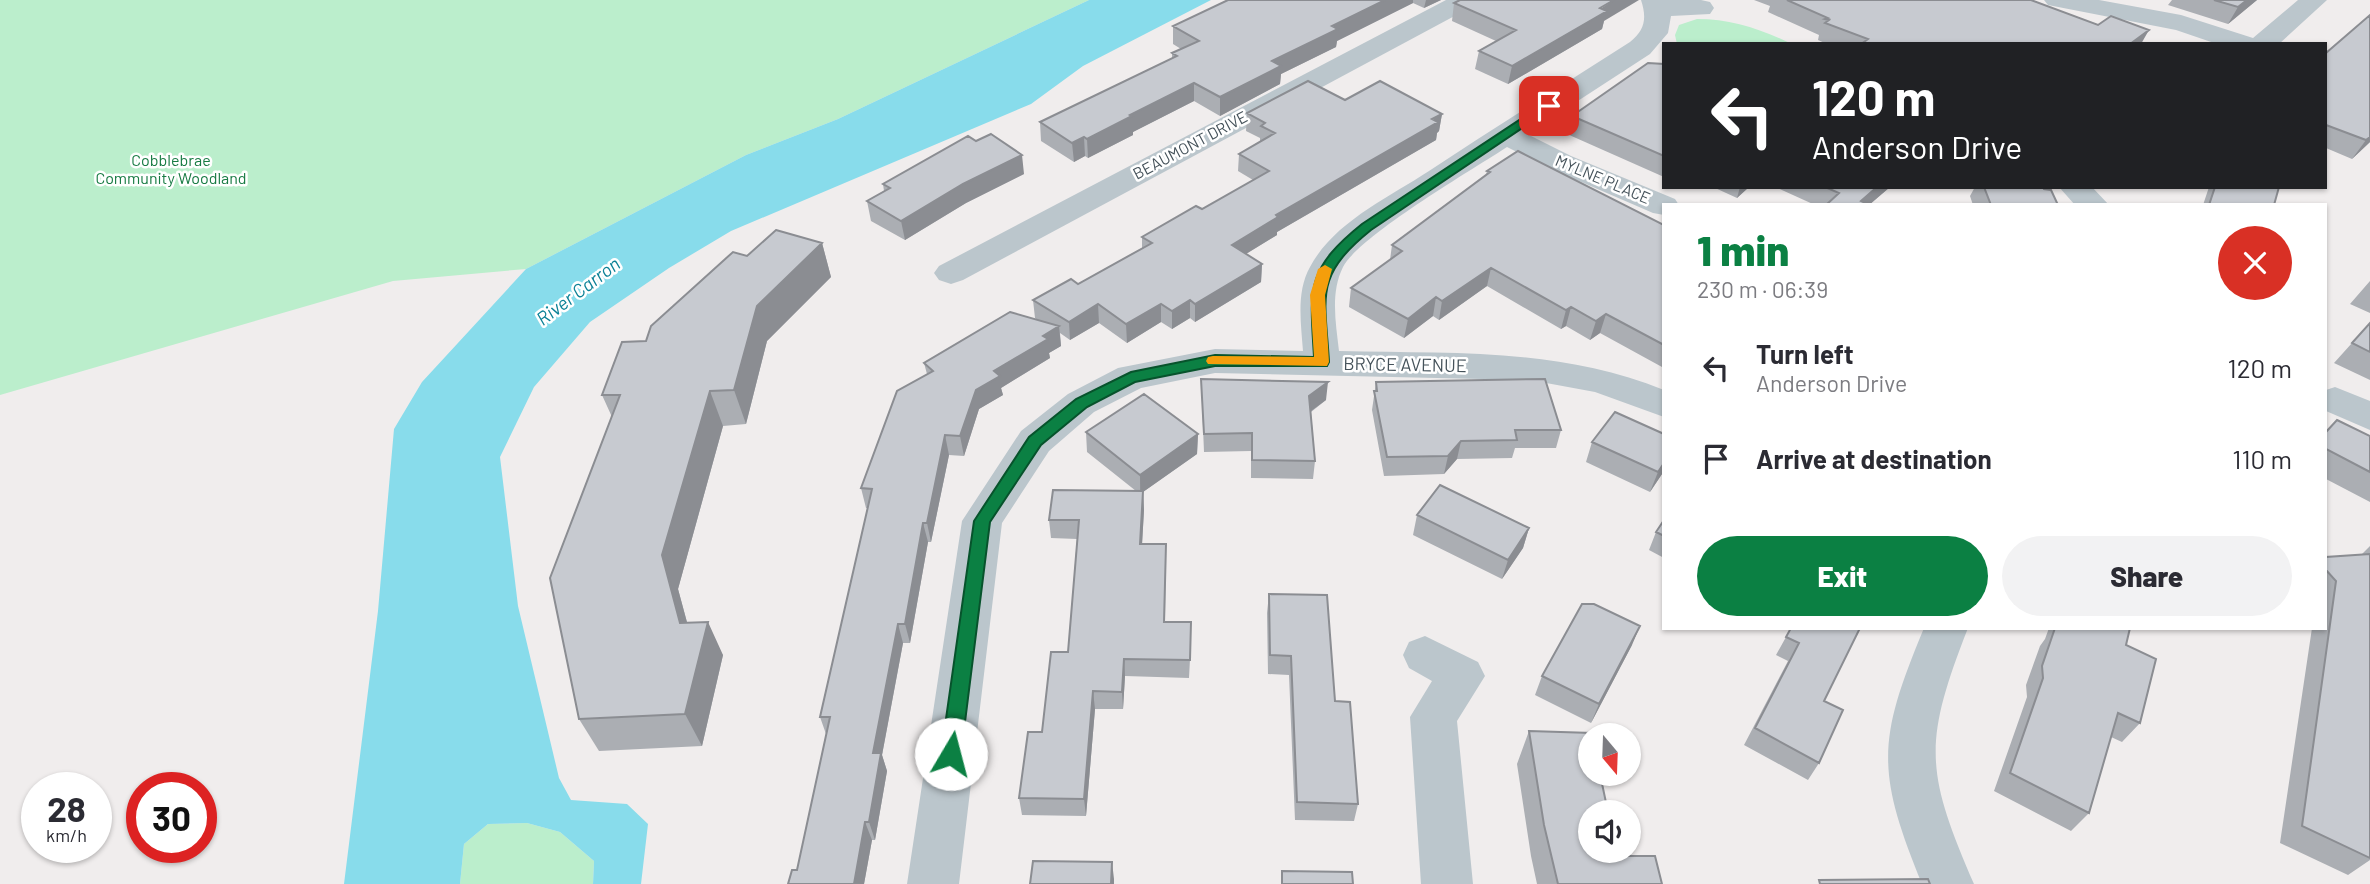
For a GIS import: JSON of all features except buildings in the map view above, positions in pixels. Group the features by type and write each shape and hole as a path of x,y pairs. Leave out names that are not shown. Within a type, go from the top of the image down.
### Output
{"street":[{"name":"BEAUMONT DRIVE","path":"951,272 1466,0"},
{"path":"2057,0 2108,5 2181,23 2238,42"},
{"path":"2265,42 2314,0"},
{"path":"1322,362 1318,295 1326,267 1341,247 1504,134 1652,53 1660,19 1656,4 1701,8"},
{"name":"MYLNE PLACE","path":"1504,134 1560,162 1662,205"},
{"path":"2076,189 2091,203"},
{"name":"BRYCE AVENUE","path":"933,884 982,521 1035,441 1081,403 1131,377 1215,360 1530,368 1580,374 1630,389 1662,403"},
{"path":"2335,400 2370,417"},
{"path":"1945,630 1921,691 1911,737 1913,782 1927,833 1948,884"},
{"path":"1424,655 1462,676 1433,717 1447,884"}],"green space":[{"name":"Cobblebrae Community Woodland","path":"0,0 1089,0 838,119 746,155 526,269 393,281 0,395"},
{"path":"1697,19 1722,21 1746,26 1787,42 1677,42 1675,35 1679,25"},
{"path":"527,823 560,832 594,861 593,884 460,884 464,844 488,824"}],"water":[{"name":"River Carron","path":"1089,0 1211,0 1083,66 1031,104 731,231 669,268 590,322 534,387 500,457 518,606 559,778 571,800 627,804 648,824 641,884 593,884 594,861 560,832 527,823 488,824 464,844 460,884 344,884 378,611 394,429 422,382 526,269 746,155 838,119"}],"slow traffic":[{"path":"1213,361 1322,362 1318,295 1325,269"}],"route":[{"path":"951,754 982,521 1035,441 1081,403 1131,377 1215,360 1322,362 1318,295 1326,267 1341,247 1549,106"}]}
